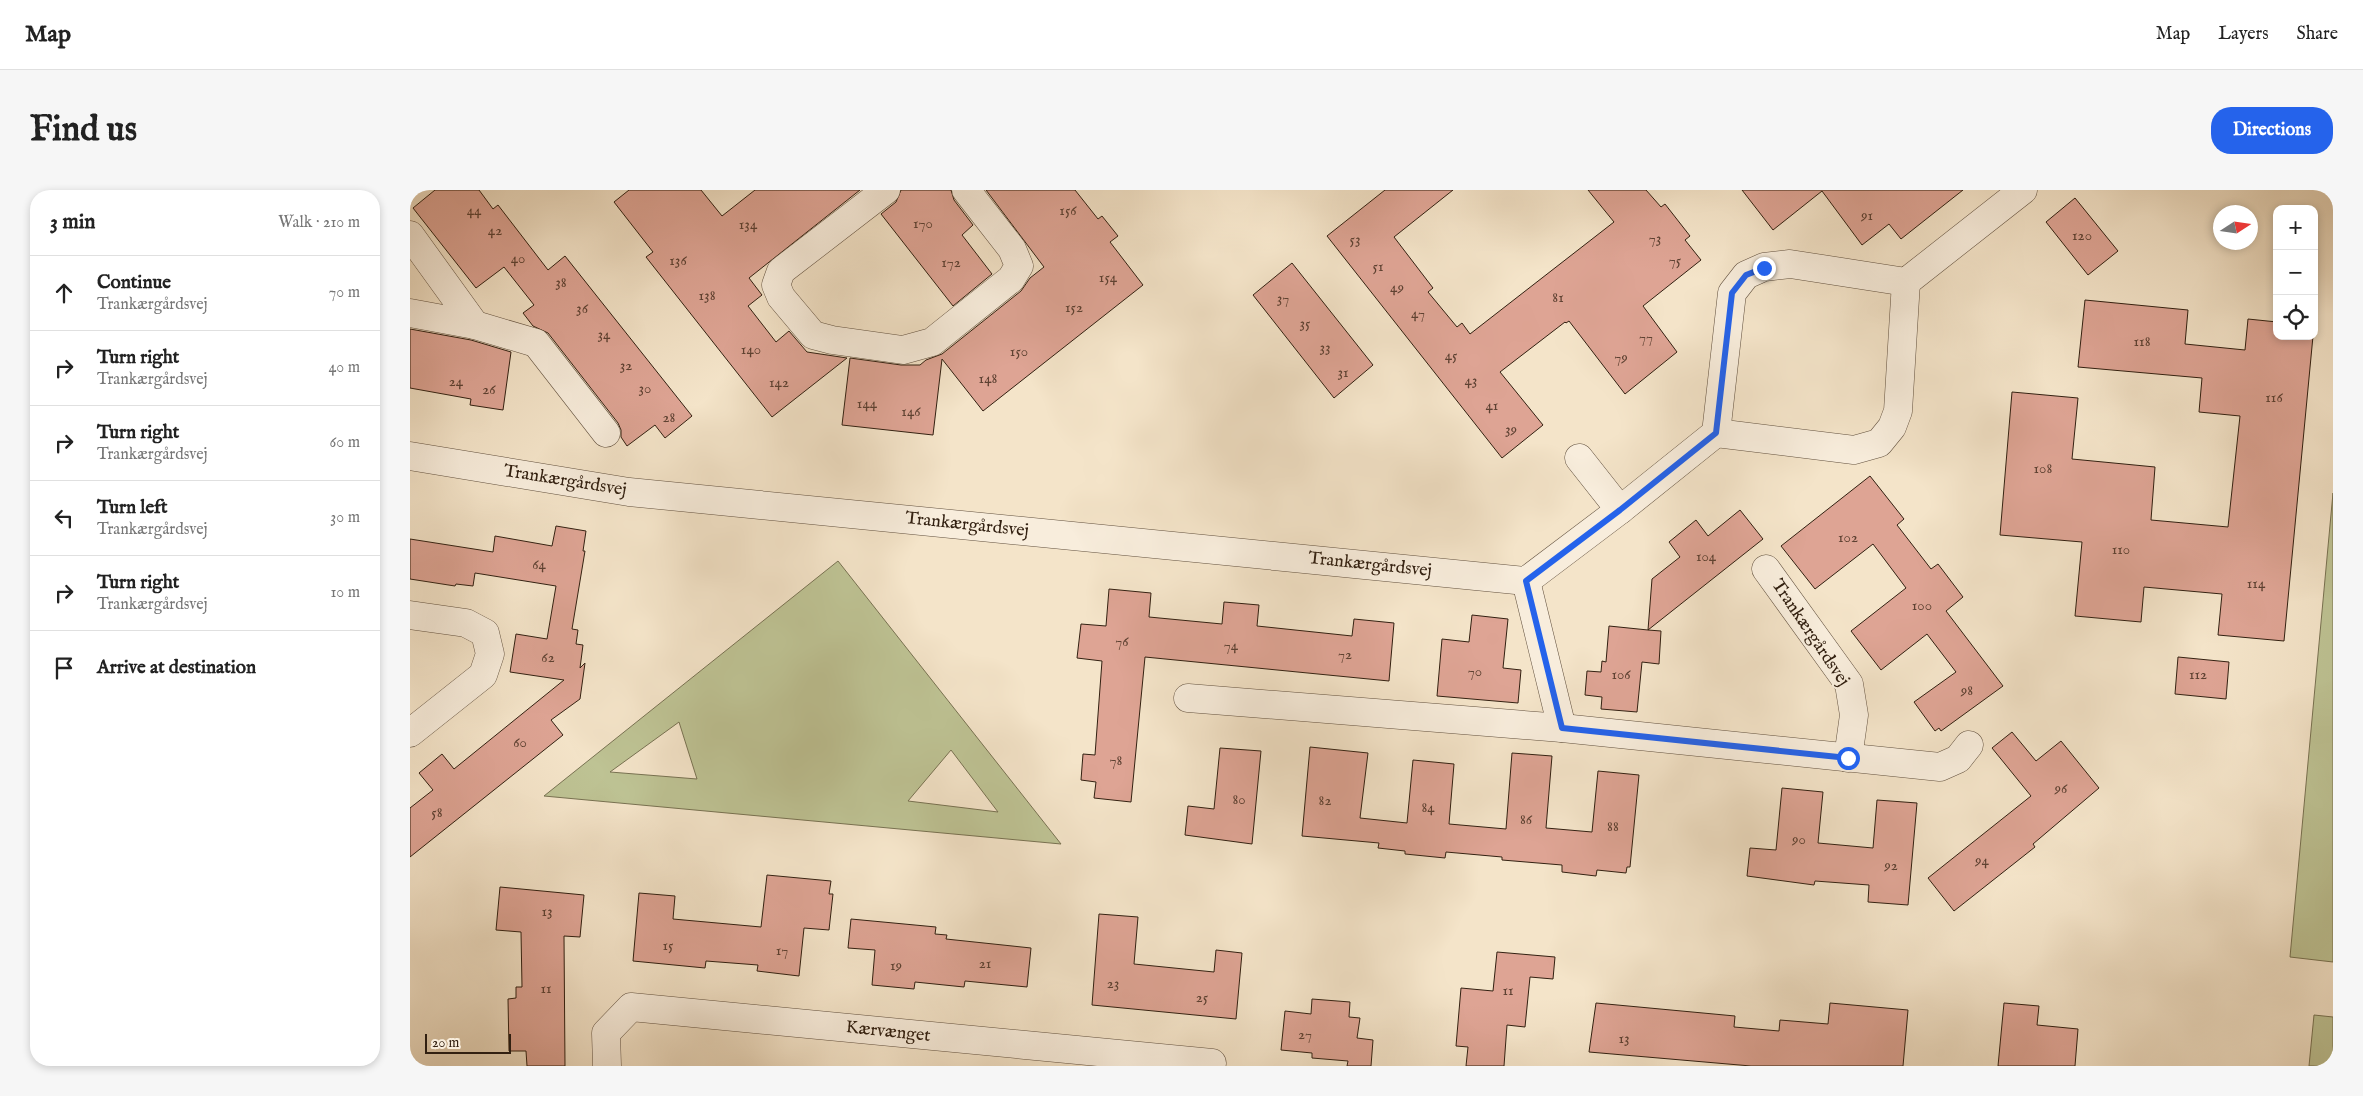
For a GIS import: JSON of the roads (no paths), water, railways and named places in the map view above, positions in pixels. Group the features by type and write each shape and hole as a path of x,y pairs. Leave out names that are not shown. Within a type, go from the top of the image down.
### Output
{"street":[{"path":"886,190 781,270 776,285 781,297 813,335 832,340 903,350 932,342 1011,279 1019,266 1012,249 966,190"},
{"path":"1562,728 1526,581 1620,510 1716,433 1732,293 1746,275 1764,268 1790,264 1906,282 2022,190"},
{"path":"410,235 475,324"},
{"path":"1716,433 1854,450 1879,443 1892,427 1898,411 1906,282"},
{"path":"410,313 475,324 536,343 606,433"},
{"name":"Trankærgårdsvej","path":"410,456 629,492 1526,581"},
{"path":"1579,458 1620,510"},
{"name":"Trankærgårdsvej","path":"1766,568 1849,684 1854,714 1848,758"},
{"path":"410,615 466,623 484,632 490,654 483,675 410,733"},
{"path":"1188,698 1562,728 1940,767 1958,759 1968,744"},
{"name":"Kærvænget","path":"606,1066 606,1033 631,1007 1212,1063 1212,1066"}]}
